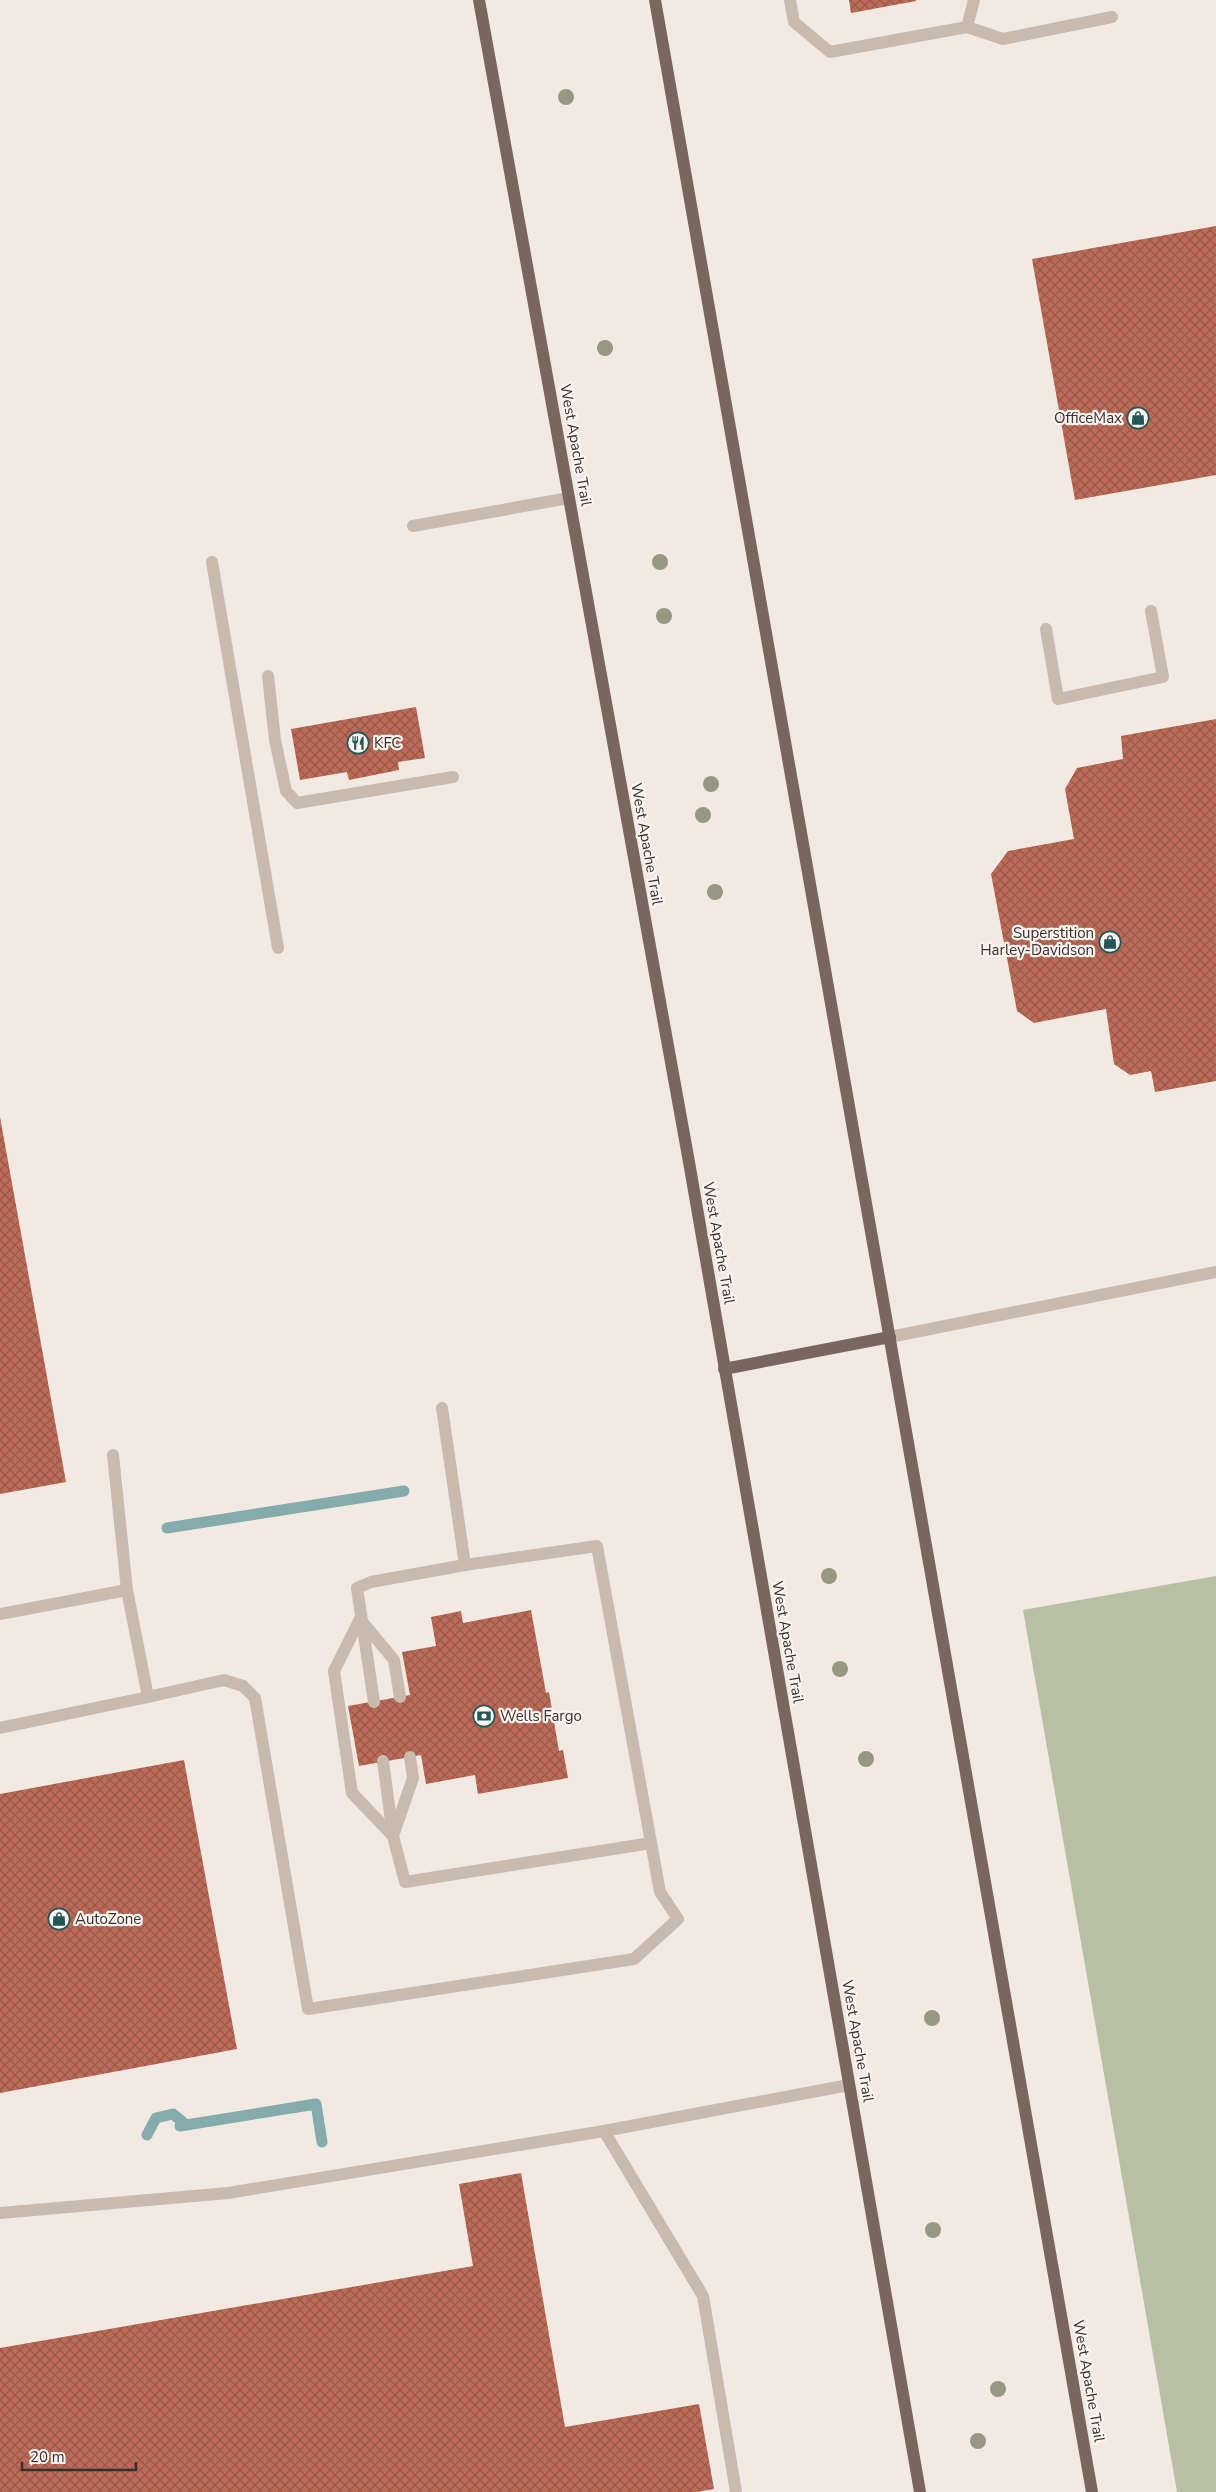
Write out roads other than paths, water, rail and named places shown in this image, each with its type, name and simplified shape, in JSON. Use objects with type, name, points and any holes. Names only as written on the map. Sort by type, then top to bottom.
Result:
[{"type":"main road","name":"West Apache Trail","points":[[479,0],[724,1369],[920,2492]]},
{"type":"main road","name":"West Apache Trail","points":[[656,0],[1092,2492]]},
{"type":"main road","points":[[724,1369],[890,1337]]},
{"type":"lane","points":[[790,0],[794,22],[830,52],[967,26],[1003,40],[1112,17]]},
{"type":"lane","points":[[967,26],[974,0]]},
{"type":"lane","points":[[413,526],[569,498]]},
{"type":"lane","points":[[212,562],[278,948]]},
{"type":"lane","points":[[1046,629],[1058,699],[1163,677],[1151,611]]},
{"type":"lane","points":[[268,676],[275,740],[286,791],[297,803],[453,777]]},
{"type":"lane","points":[[890,1337],[1216,1272]]},
{"type":"lane","points":[[442,1408],[465,1565]]},
{"type":"lane","points":[[113,1455],[127,1590],[148,1697]]},
{"type":"lane","points":[[0,1728],[224,1680],[243,1686],[255,1698],[308,2008],[634,1959],[678,1919],[660,1892],[597,1546],[465,1565],[371,1582],[357,1588],[360,1619],[374,1702]]},
{"type":"lane","points":[[0,1614],[127,1590]]},
{"type":"lane","points":[[360,1619],[394,1660],[400,1697]]},
{"type":"lane","points":[[360,1619],[334,1670],[352,1793],[393,1836]]},
{"type":"lane","points":[[393,1836],[413,1778],[410,1756]]},
{"type":"lane","points":[[383,1761],[393,1836],[405,1882],[651,1843]]},
{"type":"lane","points":[[0,2213],[228,2193],[604,2131],[849,2085]]},
{"type":"lane","points":[[604,2131],[703,2296],[736,2492]]},
{"type":"waterway","points":[[167,1528],[404,1491]]},
{"type":"waterway","points":[[180,2126],[316,2104],[322,2142]]},
{"type":"waterway","points":[[147,2135],[156,2118],[173,2114],[184,2123]]},
{"type":"place","name":"OfficeMax","points":[[1138,418]]},
{"type":"place","name":"KFC","points":[[358,743]]},
{"type":"place","name":"Superstition Harley-Davidson","points":[[1110,942]]},
{"type":"place","name":"Wells Fargo","points":[[484,1716]]},
{"type":"place","name":"AutoZone","points":[[59,1919]]}]
